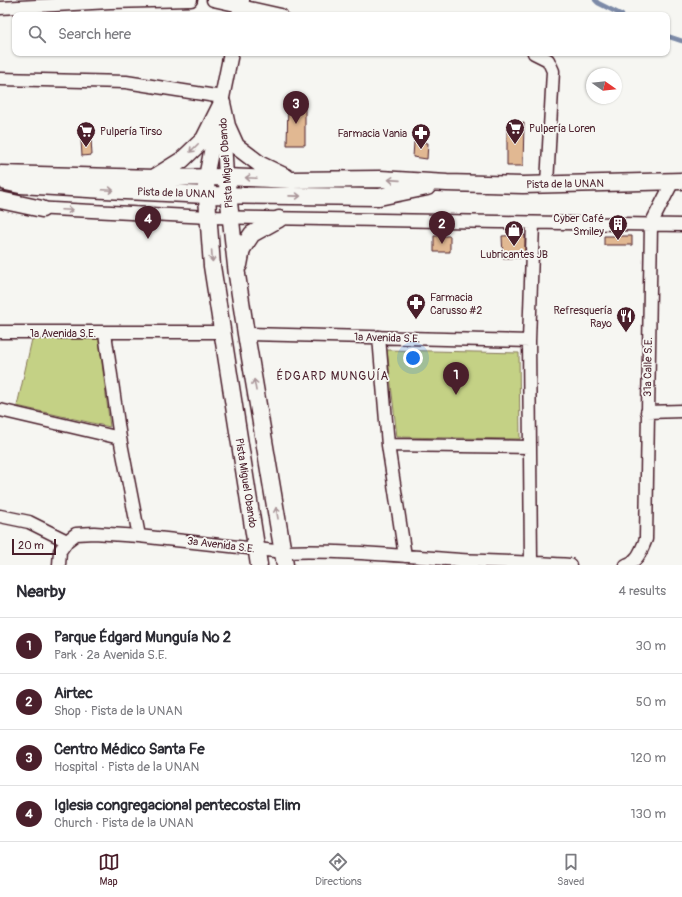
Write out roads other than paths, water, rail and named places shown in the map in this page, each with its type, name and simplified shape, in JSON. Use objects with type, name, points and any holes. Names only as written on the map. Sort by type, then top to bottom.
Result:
[{"type":"main road","points":[[155,178],[182,160],[204,139],[222,100]]},
{"type":"main road","points":[[222,100],[227,126],[236,146],[261,165],[292,180]]},
{"type":"main road","name":"Pista de la UNAN","points":[[0,174],[155,178],[226,177],[292,180],[380,179],[447,183],[547,184],[678,181]]},
{"type":"main road","name":"Pista Miguel Obando","points":[[206,177],[206,195],[212,266],[258,557]]},
{"type":"main road","name":"Pista Miguel Obando","points":[[226,177],[237,275],[284,558]]},
{"type":"main road","name":"Pista de la UNAN","points":[[0,181],[20,185],[206,195],[379,197],[447,183]]},
{"type":"main road","points":[[0,200],[42,208]]},
{"type":"main road","points":[[237,275],[242,249],[252,234],[279,219]]},
{"type":"street","points":[[0,8],[110,2],[191,0]]},
{"type":"street","points":[[213,0],[266,12]]},
{"type":"street","points":[[0,79],[126,82],[222,100],[230,56]]},
{"type":"street","points":[[540,56],[548,60],[553,71],[547,184]]},
{"type":"street","name":"Pista Miguel Obando","points":[[206,177],[222,100]]},
{"type":"street","name":"Pista Miguel Obando","points":[[222,100],[226,177]]},
{"type":"street","name":"31a Calle S.E.","points":[[626,565],[639,557],[646,539],[651,224],[678,181]]},
{"type":"street","points":[[0,207],[279,219],[682,225]]},
{"type":"street","points":[[531,562],[529,341],[533,222]]},
{"type":"street","name":"1a Avenida S.E.","points":[[0,332],[222,332]]},
{"type":"street","points":[[105,333],[120,438],[139,536]]},
{"type":"street","name":"1a Avenida S.E.","points":[[246,334],[529,341]]},
{"type":"street","points":[[379,337],[388,445],[405,556]]},
{"type":"street","points":[[0,410],[120,438]]},
{"type":"street","points":[[647,412],[682,411]]},
{"type":"street","points":[[388,445],[530,447]]},
{"type":"street","points":[[0,516],[29,522],[66,541],[60,551],[59,565]]},
{"type":"street","name":"3a Avenida S.E.","points":[[66,541],[76,534],[94,532],[238,546],[258,557],[284,558],[303,551],[405,556],[462,563],[531,562],[570,565]]},
{"type":"waterway","points":[[595,0],[616,12]]},
{"type":"waterway","points":[[670,37],[682,41]]},
{"type":"place","name":"Centro Médico Santa Fe","points":[[296,124]]},
{"type":"place","name":"Pulpería Loren","points":[[515,145]]},
{"type":"place","name":"Pulpería Tirso","points":[[86,148]]},
{"type":"place","name":"Farmacia Vania","points":[[421,150]]},
{"type":"place","name":"Iglesia congregacional pentecostal Elim","points":[[148,239]]},
{"type":"place","name":"Cyber Café Smiley","points":[[618,241]]},
{"type":"place","name":"Airtec","points":[[442,244]]},
{"type":"place","name":"Lubricantes JB","points":[[514,247]]},
{"type":"place","name":"Farmacia Carusso #2","points":[[416,320]]},
{"type":"place","name":"Refresquería Rayo","points":[[626,333]]},
{"type":"place","name":"Parque Édgard Munguía Nº 2","points":[[456,395]]},
{"type":"district","name":"ÉDGARD MUNGUÍA","points":[[333,376]]}]
